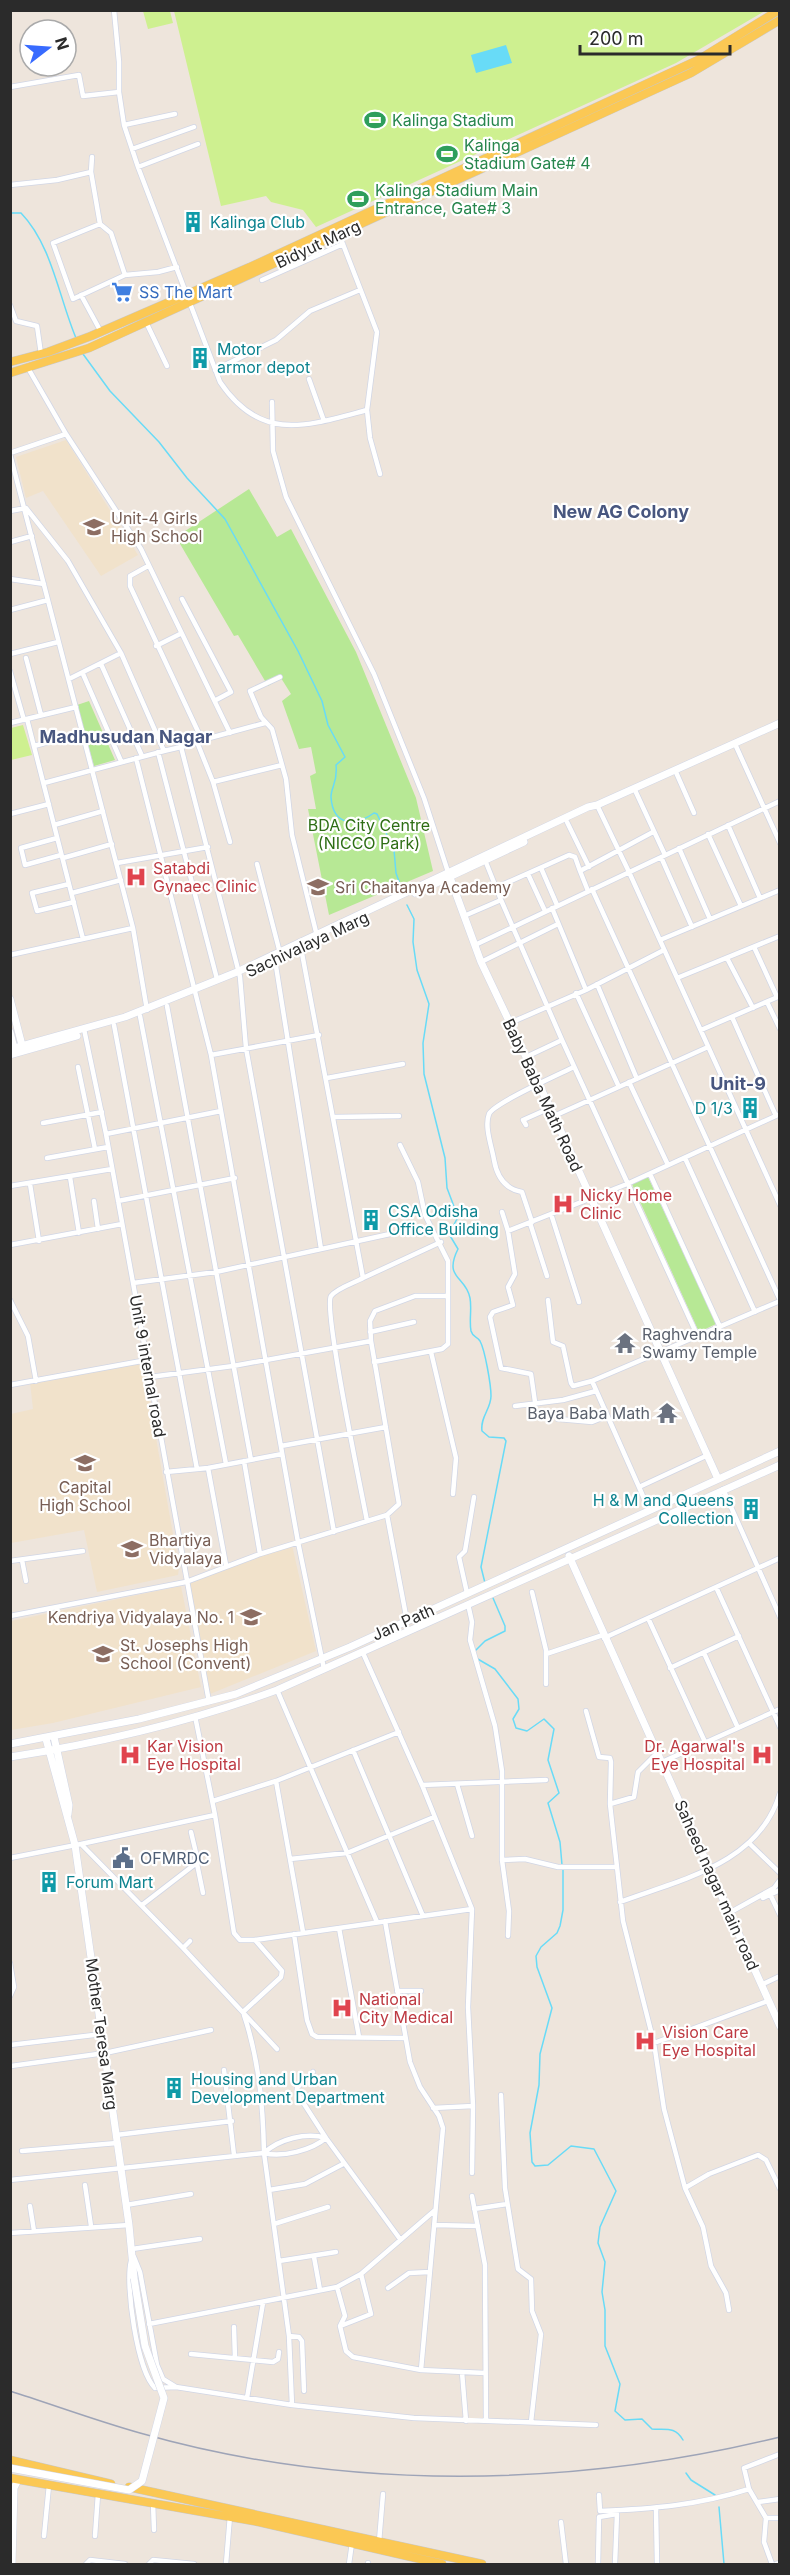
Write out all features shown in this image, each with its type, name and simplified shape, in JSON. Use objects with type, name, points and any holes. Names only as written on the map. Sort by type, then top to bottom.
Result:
[{"type":"main road","name":"Bidyut Marg","points":[[10,373],[66,357],[146,322],[190,298],[698,60],[779,10]]},
{"type":"main road","name":"Bidyut Marg","points":[[10,362],[41,354],[190,298],[339,234],[697,71],[780,20]]},
{"type":"main road","name":"Sachivalaya Marg","points":[[278,957],[588,807],[595,806],[780,723]]},
{"type":"main road","name":"Sachivalaya Marg","points":[[448,875],[591,812],[595,806]]},
{"type":"main road","name":"Baby Baba Math Road","points":[[448,875],[481,962],[591,1196],[718,1479]]},
{"type":"main road","name":"Sachivalaya Marg","points":[[85,1032],[238,974],[301,948],[318,938]]},
{"type":"main road","name":"Sachivalaya Marg","points":[[16,1051],[140,1016],[166,1006],[217,979],[238,974]]},
{"type":"main road","points":[[10,999],[16,1051]]},
{"type":"main road","points":[[10,1032],[16,1051]]},
{"type":"main road","name":"Jan Path","points":[[10,1744],[50,1738],[210,1703],[320,1660],[780,1451]]},
{"type":"main road","name":"Jan Path","points":[[10,1757],[54,1750],[195,1716],[277,1690],[780,1465]]},
{"type":"main road","name":"Saheed nagar main road","points":[[565,1548],[780,2026]]},
{"type":"main road","name":"Mother Teresa Marg","points":[[10,2468],[129,2490],[142,2481],[164,2398],[145,2346],[134,2278],[129,2224],[78,1844],[68,1815],[69,1805],[50,1738]]},
{"type":"main road","points":[[10,2460],[81,2476],[230,2516],[352,2543],[416,2561],[442,2565]]},
{"type":"main road","points":[[78,2490],[81,2476]]},
{"type":"main road","points":[[12,2565],[14,2479],[153,2503],[189,2504],[482,2565]]},
{"type":"street","points":[[114,10],[119,92],[124,124],[215,370],[233,402],[260,420],[271,423],[304,424],[367,410]]},
{"type":"street","points":[[10,87],[79,75],[83,96],[119,92]]},
{"type":"street","points":[[124,124],[175,114]]},
{"type":"street","points":[[132,149],[194,127]]},
{"type":"street","points":[[138,167],[198,144]]},
{"type":"street","points":[[92,157],[100,224],[111,233],[125,275]]},
{"type":"street","points":[[10,185],[57,180],[92,172]]},
{"type":"street","points":[[100,224],[53,243],[73,299],[125,275],[158,272],[177,267]]},
{"type":"street","points":[[339,234],[377,332],[367,410],[370,438],[380,474]]},
{"type":"street","points":[[262,280],[343,244]]},
{"type":"street","points":[[215,370],[276,340],[310,311],[360,290]]},
{"type":"street","points":[[81,295],[100,332]]},
{"type":"street","points":[[10,305],[16,321],[27,326],[37,326],[41,354]]},
{"type":"street","points":[[146,322],[167,366]]},
{"type":"street","points":[[28,368],[66,434],[141,549],[180,634],[216,700],[230,733]]},
{"type":"street","points":[[309,379],[324,421]]},
{"type":"street","points":[[272,402],[273,451],[286,497],[374,675],[415,773],[448,875]]},
{"type":"street","points":[[66,434],[10,453],[133,928],[147,1010]]},
{"type":"street","points":[[10,511],[26,508]]},
{"type":"street","points":[[26,508],[68,561],[121,653],[161,751],[217,979]]},
{"type":"street","points":[[10,542],[32,536]]},
{"type":"street","points":[[148,566],[130,576],[129,582],[200,741],[230,842]]},
{"type":"street","points":[[10,579],[44,584]]},
{"type":"street","points":[[182,599],[231,692],[216,700]]},
{"type":"street","points":[[10,610],[48,600]]},
{"type":"street","points":[[156,646],[180,634]]},
{"type":"street","points":[[10,654],[58,642]]},
{"type":"street","points":[[69,679],[121,653]]},
{"type":"street","points":[[26,658],[41,715]]},
{"type":"street","points":[[101,664],[139,757],[211,1055],[251,1264],[298,1542],[320,1660],[324,1670]]},
{"type":"street","points":[[10,671],[34,746],[84,939]]},
{"type":"street","points":[[83,674],[121,761]]},
{"type":"street","points":[[280,677],[250,691],[265,723],[272,729],[282,765],[292,835],[318,938]]},
{"type":"street","points":[[10,723],[76,707]]},
{"type":"street","points":[[44,783],[265,723]]},
{"type":"street","points":[[34,746],[82,733]]},
{"type":"street","points":[[735,744],[780,843]]},
{"type":"street","points":[[181,747],[238,974],[246,1048],[334,1532]]},
{"type":"street","points":[[213,782],[282,765]]},
{"type":"street","points":[[675,770],[694,813]]},
{"type":"street","points":[[634,788],[692,927]]},
{"type":"street","points":[[475,945],[780,801]]},
{"type":"street","points":[[11,812],[49,804]]},
{"type":"street","points":[[595,806],[629,872],[780,1205]]},
{"type":"street","points":[[54,825],[103,811]]},
{"type":"street","points":[[567,822],[589,867]]},
{"type":"street","points":[[728,825],[760,898]]},
{"type":"street","points":[[580,871],[653,832]]},
{"type":"street","points":[[708,834],[741,906]]},
{"type":"street","points":[[57,838],[21,848],[25,865],[112,844]]},
{"type":"street","points":[[117,863],[207,847]]},
{"type":"street","points":[[679,848],[710,919]]},
{"type":"street","points":[[495,888],[569,855],[575,857],[780,1300],[662,1352],[592,1381],[573,1386],[563,1346],[553,1342],[548,1300]]},
{"type":"street","points":[[485,860],[546,1005],[698,1337]]},
{"type":"street","points":[[257,864],[278,957],[286,1041],[321,1249]]},
{"type":"street","points":[[540,868],[558,924],[585,990]]},
{"type":"street","points":[[528,874],[545,911]]},
{"type":"street","points":[[72,893],[121,880]]},
{"type":"street","points":[[69,884],[32,893],[37,911],[74,902]]},
{"type":"street","points":[[660,940],[780,890]]},
{"type":"street","points":[[464,916],[501,900]]},
{"type":"street","points":[[481,962],[558,924]]},
{"type":"street","points":[[10,955],[133,928]]},
{"type":"street","points":[[677,978],[779,938]]},
{"type":"street","points":[[701,1030],[778,997],[754,947]]},
{"type":"street","points":[[301,948],[358,1241],[363,1278]]},
{"type":"street","points":[[509,1023],[585,990],[664,950]]},
{"type":"street","points":[[727,958],[753,1008]]},
{"type":"street","points":[[597,984],[637,1079]]},
{"type":"street","points":[[576,993],[620,1087]]},
{"type":"street","points":[[767,1002],[780,1029]]},
{"type":"street","points":[[166,1006],[251,1460]]},
{"type":"street","points":[[140,1016],[226,1464]]},
{"type":"street","points":[[508,1231],[591,1196],[627,1184],[778,1115],[732,1017]]},
{"type":"street","points":[[114,1025],[164,1281],[197,1469]]},
{"type":"street","name":"Unit 9 internal road","points":[[85,1032],[134,1283],[166,1472],[210,1703]]},
{"type":"street","points":[[211,1055],[319,1035]]},
{"type":"street","points":[[526,1057],[562,1040]]},
{"type":"street","points":[[554,1116],[708,1047]]},
{"type":"street","points":[[327,1078],[403,1064]]},
{"type":"street","points":[[78,1067],[95,1149]]},
{"type":"street","points":[[547,1276],[522,1192],[507,1187],[496,1171],[488,1124],[491,1111],[538,1084],[574,1067]]},
{"type":"street","points":[[629,1082],[668,1165]]},
{"type":"street","points":[[526,1125],[523,1120],[550,1108]]},
{"type":"street","points":[[106,1134],[221,1111]]},
{"type":"street","points":[[43,1123],[102,1112]]},
{"type":"street","points":[[334,1117],[399,1116]]},
{"type":"street","points":[[374,1362],[431,1352],[445,1348],[448,1344],[449,1267],[441,1242],[425,1215],[418,1182],[400,1145]]},
{"type":"street","points":[[47,1158],[108,1146]]},
{"type":"street","points":[[685,1158],[755,1312]]},
{"type":"street","points":[[10,1186],[112,1168]]},
{"type":"street","points":[[650,1174],[720,1327]]},
{"type":"street","points":[[70,1177],[79,1233]]},
{"type":"street","points":[[118,1201],[235,1178]]},
{"type":"street","points":[[30,1184],[39,1241]]},
{"type":"street","points":[[94,1201],[98,1229]]},
{"type":"street","points":[[502,1212],[508,1231],[515,1274],[508,1287],[513,1305],[492,1312],[490,1317],[501,1368],[531,1374],[535,1402]]},
{"type":"street","points":[[551,1214],[579,1302]]},
{"type":"street","points":[[10,1245],[122,1224]]},
{"type":"street","points":[[134,1283],[164,1281],[216,1272],[390,1234]]},
{"type":"street","points":[[368,1521],[335,1348],[330,1298],[363,1278],[441,1242]]},
{"type":"street","points":[[10,1616],[186,1582],[226,1565],[387,1515],[400,1500],[374,1362],[370,1332],[371,1317],[375,1311],[416,1296],[448,1296]]},
{"type":"street","points":[[10,1300],[28,1336],[36,1381]]},
{"type":"street","points":[[370,1332],[414,1322]]},
{"type":"street","points":[[150,1377],[233,1366],[371,1341]]},
{"type":"street","points":[[431,1352],[456,1458],[453,1494]]},
{"type":"street","points":[[10,1385],[147,1360]]},
{"type":"street","points":[[592,1381],[649,1510]]},
{"type":"street","points":[[515,1406],[563,1400],[596,1391]]},
{"type":"street","points":[[558,1419],[590,1422],[607,1416]]},
{"type":"street","points":[[281,1446],[386,1427]]},
{"type":"street","points":[[166,1472],[208,1468],[282,1454]]},
{"type":"street","points":[[639,1487],[708,1455]]},
{"type":"street","points":[[244,1461],[260,1554]]},
{"type":"street","points":[[208,1468],[226,1565]]},
{"type":"street","points":[[723,1489],[780,1617]]},
{"type":"street","points":[[467,1593],[459,1557],[465,1551],[474,1497]]},
{"type":"street","points":[[387,1515],[407,1621]]},
{"type":"street","points":[[10,1561],[83,1551]]},
{"type":"street","points":[[546,1654],[603,1636],[648,1618],[780,1558]]},
{"type":"street","points":[[22,1560],[26,1581]]},
{"type":"street","points":[[716,1587],[777,1710],[780,1727]]},
{"type":"street","points":[[532,1592],[546,1654],[546,1684]]},
{"type":"street","points":[[468,1604],[471,1622],[470,1640],[495,1726],[503,1781],[502,1860],[509,1911],[508,1936]]},
{"type":"street","points":[[648,1618],[705,1742]]},
{"type":"street","points":[[670,1668],[739,1636]]},
{"type":"street","points":[[363,1653],[422,1785],[472,1909],[468,2007],[473,2106],[472,2173]]},
{"type":"street","points":[[704,1653],[738,1728]]},
{"type":"street","points":[[277,1690],[377,1922]]},
{"type":"street","points":[[662,1762],[777,1710]]},
{"type":"street","points":[[586,1711],[599,1757],[610,1758],[611,1762],[610,1804],[620,1902],[654,2043],[664,2109],[685,2188],[703,2227],[711,2266],[726,2293],[729,2310]]},
{"type":"street","points":[[195,1716],[213,1801],[234,1932],[240,1940],[255,1940],[472,1909]]},
{"type":"street","points":[[213,1801],[276,1781],[399,1732]]},
{"type":"street","points":[[353,1750],[423,1916]]},
{"type":"street","points":[[610,1804],[636,1795],[638,1772],[658,1752]]},
{"type":"street","points":[[422,1785],[546,1780]]},
{"type":"street","points":[[276,1781],[303,1932]]},
{"type":"street","points":[[457,1784],[471,1836]]},
{"type":"street","points":[[620,1902],[724,1863],[750,1844],[762,1830],[780,1793]]},
{"type":"street","points":[[10,1858],[215,1815]]},
{"type":"street","points":[[290,1859],[347,1853],[434,1816]]},
{"type":"street","points":[[191,1832],[203,1893]]},
{"type":"street","points":[[78,1844],[142,1905],[277,2049]]},
{"type":"street","points":[[750,1844],[780,1873]]},
{"type":"street","points":[[142,1905],[191,1867],[196,1859]]},
{"type":"street","points":[[502,1860],[525,1859],[558,1867],[616,1867]]},
{"type":"street","points":[[750,1903],[774,1888],[780,1881]]},
{"type":"street","points":[[729,1913],[780,1890]]},
{"type":"street","points":[[770,1894],[780,1915]]},
{"type":"street","points":[[385,1921],[405,2038],[420,2087],[442,2121],[443,2128],[422,2370]]},
{"type":"street","points":[[339,1928],[359,2037]]},
{"type":"street","points":[[294,1934],[309,2029],[317,2037],[405,2038]]},
{"type":"street","points":[[243,2012],[281,1977],[282,1971],[255,1940]]},
{"type":"street","points":[[183,1948],[190,1941]]},
{"type":"street","points":[[10,1963],[14,1987],[10,1996]]},
{"type":"street","points":[[761,1985],[780,1976]]},
{"type":"street","points":[[397,1991],[421,1991]]},
{"type":"street","points":[[654,2043],[768,2001]]},
{"type":"street","points":[[243,2012],[253,2041],[259,2076],[264,2153],[289,2336],[292,2405]]},
{"type":"street","points":[[11,2066],[105,2053],[211,2030]]},
{"type":"street","points":[[10,2045],[102,2034]]},
{"type":"street","points":[[224,2070],[232,2121],[234,2156]]},
{"type":"street","points":[[313,2072],[297,2088],[297,2094],[343,2164],[400,2239]]},
{"type":"street","points":[[501,2095],[507,2204],[518,2269],[531,2279],[532,2312],[541,2334],[531,2422]]},
{"type":"street","points":[[433,2108],[473,2106]]},
{"type":"street","points":[[22,2151],[232,2121]]},
{"type":"street","points":[[264,2153],[280,2142],[306,2136],[326,2138]]},
{"type":"street","points":[[10,2180],[264,2153],[272,2155],[314,2146],[326,2138]]},
{"type":"street","points":[[685,2188],[720,2169],[761,2156],[768,2163],[780,2189]]},
{"type":"street","points":[[269,2190],[305,2184],[343,2164]]},
{"type":"street","points":[[85,2185],[91,2226]]},
{"type":"street","points":[[126,2205],[191,2194]]},
{"type":"street","points":[[472,2196],[485,2265],[486,2421]]},
{"type":"street","points":[[474,2209],[507,2204]]},
{"type":"street","points":[[30,2206],[34,2231]]},
{"type":"street","points":[[274,2224],[328,2207]]},
{"type":"street","points":[[149,2324],[337,2287],[361,2274],[435,2211]]},
{"type":"street","points":[[10,2233],[129,2224]]},
{"type":"street","points":[[434,2225],[478,2226]]},
{"type":"street","points":[[132,2251],[200,2239]]},
{"type":"street","name":"Mother Teresa Marg","points":[[132,2251],[140,2272],[159,2374],[176,2387]]},
{"type":"street","name":"Mother Teresa Marg","points":[[132,2251],[128,2272],[144,2367],[155,2388],[176,2387]]},
{"type":"street","points":[[279,2261],[336,2252]]},
{"type":"street","points":[[314,2257],[320,2290]]},
{"type":"street","points":[[387,2288],[409,2273],[430,2272]]},
{"type":"street","points":[[340,2326],[371,2314],[361,2274]]},
{"type":"street","points":[[337,2287],[345,2316],[340,2326],[346,2351],[353,2358],[422,2370],[485,2373]]},
{"type":"street","points":[[247,2398],[264,2303]]},
{"type":"street","points":[[234,2327],[235,2358]]},
{"type":"street","points":[[289,2336],[298,2337],[302,2341],[304,2391]]},
{"type":"street","points":[[191,2354],[273,2362],[278,2358],[279,2352]]},
{"type":"street","points":[[462,2372],[466,2421]]},
{"type":"street","points":[[176,2387],[292,2405],[414,2418],[596,2426]]},
{"type":"street","points":[[776,2564],[764,2542],[766,2518],[749,2489],[744,2468],[780,2454]]},
{"type":"street","points":[[44,2536],[49,2485]]},
{"type":"street","points":[[598,2495],[600,2511],[656,2509],[711,2501],[749,2489]]},
{"type":"street","points":[[95,2536],[98,2493]]},
{"type":"street","points":[[379,2542],[383,2493]]},
{"type":"street","points":[[758,2502],[780,2499]]},
{"type":"street","points":[[153,2503],[154,2530]]},
{"type":"street","points":[[656,2509],[657,2565]]},
{"type":"street","points":[[598,2565],[599,2517],[617,2514],[615,2565]]},
{"type":"street","points":[[226,2565],[230,2516]]},
{"type":"street","points":[[766,2518],[780,2518]]},
{"type":"street","points":[[561,2522],[566,2565]]},
{"type":"street","points":[[349,2565],[352,2543]]},
{"type":"street","points":[[149,2565],[153,2560],[161,2559],[194,2565]]},
{"type":"street","points":[[86,2565],[90,2560],[125,2565]]},
{"type":"shaded area","name":"Unit-4 Girls High School","points":[[66,440],[138,555],[101,576],[43,491],[26,498],[16,457]]},
{"type":"shaded area","name":"Capital High School","points":[[142,1359],[179,1568],[178,1575],[97,1592],[84,1530],[11,1543],[11,1414],[33,1409],[30,1382]]},
{"type":"shaded area","name":"Kendriya Vidyalaya No. 1","points":[[292,1545],[316,1651],[210,1694],[187,1582]]},
{"type":"shaded area","name":"St. Josephs High School (Convent)","points":[[181,1586],[201,1687],[53,1723],[11,1730],[11,1621]]},
{"type":"green space","points":[[143,11],[170,11],[173,23],[148,29]]},
{"type":"green space","name":"Kalinga Stadium","points":[[174,11],[765,11],[676,63],[316,227],[303,210],[271,202],[266,196],[221,206]]},
{"type":"green space","name":"BDA City Centre (NICCO Park)","points":[[249,489],[277,537],[291,529],[356,652],[416,798],[433,871],[329,915],[308,809],[316,809],[310,776],[316,773],[311,747],[299,749],[282,701],[291,694],[281,678],[268,686],[238,635],[234,636],[176,537]]},
{"type":"green space","points":[[89,701],[115,760],[94,766],[77,705]]},
{"type":"green space","points":[[23,725],[32,755],[11,760],[11,728]]},
{"type":"green space","points":[[648,1177],[716,1324],[699,1332],[632,1184]]},
{"type":"water","points":[[506,45],[512,63],[476,73],[471,55]]},
{"type":"waterway","points":[[10,213],[21,213],[40,240],[54,272],[76,338]]},
{"type":"waterway","points":[[83,354],[110,391],[159,442],[187,478],[225,519],[298,651],[322,701],[328,725],[345,757],[336,765],[336,776],[331,793],[336,814],[341,819],[353,822],[374,813],[377,814],[394,850],[396,873],[401,887]]},
{"type":"waterway","points":[[407,905],[414,919],[413,942],[417,970],[429,1004],[423,1043],[424,1074],[445,1158],[447,1188],[458,1217],[449,1234],[458,1249],[454,1259],[454,1272],[468,1291],[471,1306],[471,1331],[482,1345],[490,1384],[491,1401],[483,1421],[482,1431],[489,1437],[504,1438],[506,1441],[481,1567],[485,1583]]},
{"type":"waterway","points":[[475,1651],[485,1641],[505,1631],[493,1598]]},
{"type":"waterway","points":[[476,1658],[495,1669],[518,1699],[519,1709],[513,1719],[516,1728],[527,1731],[544,1719],[554,1729],[548,1760],[559,1793],[548,1803],[560,1842],[562,1865]]},
{"type":"waterway","points":[[563,1870],[563,1910],[560,1926],[557,1933],[541,1947],[536,1956],[537,1967],[552,2008],[540,2054],[539,2085],[530,2133],[532,2162],[535,2166],[548,2165],[571,2146],[594,2149],[616,2191],[600,2227],[598,2243],[605,2262],[602,2292],[605,2310],[605,2346],[620,2384],[615,2411],[625,2420],[642,2419],[652,2429],[673,2431],[683,2440]]},
{"type":"waterway","points":[[686,2473],[691,2480],[715,2495]]},
{"type":"waterway","points":[[719,2507],[724,2564]]},
{"type":"railway","points":[[10,2391],[140,2433],[218,2452],[298,2466],[378,2474],[460,2476],[541,2474],[622,2466],[702,2454],[780,2437]]},
{"type":"place","name":"Kalinga Stadium","points":[[375,120]]},
{"type":"place","name":"Kalinga Stadium Gate# 4","points":[[447,154]]},
{"type":"place","name":"Kalinga Stadium Main Entrance, Gate# 3","points":[[358,199]]},
{"type":"place","name":"Kalinga Club","points":[[193,222]]},
{"type":"place","name":"SS The Mart","points":[[122,292]]},
{"type":"place","name":"Motor armor depot","points":[[200,358]]},
{"type":"place","name":"Unit-4 Girls High School","points":[[94,527]]},
{"type":"place","name":"Satabdi Gynaec Clinic","points":[[136,877]]},
{"type":"place","name":"Sri Chaitanya Academy","points":[[318,887]]},
{"type":"place","name":"D 1/3","points":[[750,1108]]},
{"type":"place","name":"Nicky Home Clinic","points":[[563,1204]]},
{"type":"place","name":"CSA Odisha Office Building","points":[[371,1220]]},
{"type":"place","name":"Raghvendra Swamy Temple","points":[[625,1343]]},
{"type":"place","name":"Baya Baba Math","points":[[667,1413]]},
{"type":"place","name":"Capital High School","points":[[85,1463]]},
{"type":"place","name":"H & M and Queens Collection","points":[[751,1509]]},
{"type":"place","name":"Bhartiya Vidyalaya","points":[[132,1549]]},
{"type":"place","name":"Kendriya Vidyalaya No. 1","points":[[251,1617]]},
{"type":"place","name":"St. Josephs High School (Convent)","points":[[103,1654]]},
{"type":"place","name":"Kar Vision Eye Hospital","points":[[130,1755]]},
{"type":"place","name":"Dr. Agarwal's Eye Hospital","points":[[762,1755]]},
{"type":"place","name":"OFMRDC","points":[[123,1858]]},
{"type":"place","name":"Forum Mart","points":[[49,1882]]},
{"type":"place","name":"National City Medical","points":[[342,2008]]},
{"type":"place","name":"Vision Care Eye Hospital","points":[[645,2041]]},
{"type":"place","name":"Housing and Urban Development Department","points":[[174,2088]]},
{"type":"district","name":"New AG Colony","points":[[621,511]]},
{"type":"district","name":"Madhusudan Nagar","points":[[126,736]]},
{"type":"district","name":"Unit-9","points":[[738,1083]]}]
